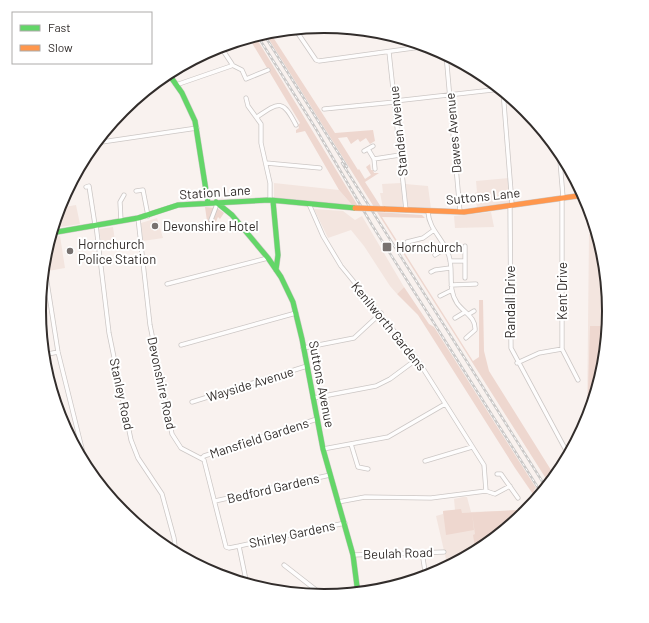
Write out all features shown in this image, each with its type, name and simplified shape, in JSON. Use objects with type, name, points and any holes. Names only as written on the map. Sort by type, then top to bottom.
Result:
[{"type":"street","points":[[299,34],[316,60],[319,61],[415,48]]},
{"type":"street","points":[[224,52],[232,65],[242,70],[246,79],[268,70]]},
{"type":"street","name":"Standen Avenue","points":[[389,52],[406,210]]},
{"type":"street","name":"Dawes Avenue","points":[[447,61],[460,212]]},
{"type":"street","points":[[176,85],[232,65]]},
{"type":"street","points":[[172,79],[182,93],[197,128],[208,202]]},
{"type":"street","points":[[324,109],[494,91]]},
{"type":"street","points":[[246,98],[248,106],[257,117],[262,128],[261,143],[270,183],[278,255],[276,270]]},
{"type":"street","name":"Randall Drive","points":[[503,98],[511,204],[510,343],[517,363],[566,451]]},
{"type":"street","points":[[257,117],[272,106],[281,106],[288,109],[296,125]]},
{"type":"street","points":[[104,143],[197,128]]},
{"type":"street","points":[[364,151],[373,146]]},
{"type":"street","points":[[368,149],[374,159],[375,169]]},
{"type":"street","points":[[374,159],[400,155]]},
{"type":"street","points":[[266,163],[320,168]]},
{"type":"street","name":"Kent Drive","points":[[560,163],[562,197],[562,349],[578,380]]},
{"type":"street","name":"Stanley Road","points":[[86,187],[89,186],[109,333],[131,440],[138,458],[162,494],[175,546]]},
{"type":"street","points":[[136,191],[142,190],[148,216]]},
{"type":"street","points":[[121,221],[120,202],[124,195]]},
{"type":"street","name":"Suttons Lane","points":[[384,209],[428,212],[460,212],[578,196]]},
{"type":"street","name":"Station Lane","points":[[58,232],[148,216],[178,205],[208,202],[216,203],[272,200],[355,208],[384,209]]},
{"type":"street","name":"Station Lane","points":[[211,220],[216,203]]},
{"type":"street","name":"Suttons Avenue","points":[[216,203],[232,215],[268,258],[287,289],[296,313],[323,449],[353,555],[357,588]]},
{"type":"street","name":"Kenilworth Gardens","points":[[309,204],[323,236],[341,266],[366,298],[381,313],[417,359],[485,468],[486,491]]},
{"type":"street","points":[[428,212],[429,222],[446,248],[450,261],[452,290],[456,301],[465,312],[469,314],[475,327],[473,334],[466,338]]},
{"type":"street","name":"Devonshire Road","points":[[138,218],[150,325],[172,434],[180,448],[202,458]]},
{"type":"street","points":[[407,242],[423,238],[434,230]]},
{"type":"street","points":[[465,246],[465,278]]},
{"type":"street","points":[[435,255],[446,248]]},
{"type":"street","points":[[167,284],[268,258]]},
{"type":"street","points":[[450,261],[464,261]]},
{"type":"street","points":[[431,272],[450,268]]},
{"type":"street","points":[[451,284],[476,284]]},
{"type":"street","points":[[47,285],[58,352],[82,448]]},
{"type":"street","points":[[440,296],[452,290]]},
{"type":"street","points":[[469,314],[474,311]]},
{"type":"street","points":[[455,318],[465,312]]},
{"type":"street","points":[[181,345],[296,313]]},
{"type":"street","points":[[303,348],[354,338],[381,313]]},
{"type":"street","points":[[517,363],[539,354],[562,349]]},
{"type":"street","points":[[49,354],[58,352]]},
{"type":"street","points":[[313,398],[376,386],[395,375],[417,359]]},
{"type":"street","name":"Wayside Avenue","points":[[192,402],[307,366]]},
{"type":"street","points":[[323,449],[388,437],[445,404]]},
{"type":"street","name":"Mansfield Gardens","points":[[202,458],[204,456],[317,419]]},
{"type":"street","points":[[351,444],[358,467],[368,469]]},
{"type":"street","points":[[425,461],[472,447]]},
{"type":"street","points":[[202,458],[205,463],[226,547],[229,548],[239,546],[246,579]]},
{"type":"street","points":[[497,474],[501,474],[518,498]]},
{"type":"street","name":"Bedford Gardens","points":[[215,501],[330,475]]},
{"type":"street","points":[[338,502],[365,497],[431,498],[486,491],[497,494],[510,486]]},
{"type":"street","name":"Shirley Gardens","points":[[239,546],[345,523]]},
{"type":"street","points":[[422,552],[425,571]]},
{"type":"street","name":"Beulah Road","points":[[353,555],[444,552]]},
{"type":"street","points":[[284,565],[315,590]]},
{"type":"shaded area","points":[[273,37],[335,133],[373,130],[375,141],[370,144],[366,138],[360,142],[358,139],[351,144],[347,137],[338,138],[365,179],[371,175],[366,167],[370,164],[371,170],[373,170],[374,173],[379,173],[365,182],[381,207],[374,207],[268,38]]},
{"type":"shaded area","points":[[258,41],[358,206],[353,206],[339,190],[305,131],[296,133],[300,123],[252,42]]},
{"type":"shaded area","points":[[509,178],[510,203],[477,208],[475,193],[477,192],[476,181]]},
{"type":"shaded area","points":[[274,183],[339,190],[353,206],[274,198]]},
{"type":"shaded area","points":[[401,183],[403,207],[383,208],[380,193],[383,193],[382,184]]},
{"type":"shaded area","points":[[405,184],[428,186],[431,209],[408,208]]},
{"type":"shaded area","points":[[76,205],[80,224],[59,227],[66,207]]},
{"type":"shaded area","points":[[205,207],[217,208],[224,213],[220,219],[218,217],[214,226],[207,225],[203,221],[207,221]]},
{"type":"shaded area","points":[[314,209],[343,211],[355,220],[362,216],[404,287],[397,294],[390,286],[364,246],[351,230],[328,238]]},
{"type":"shaded area","points":[[377,212],[422,215],[425,218],[382,217],[473,361],[479,357],[479,300],[483,300],[484,351],[489,371],[552,472],[546,479]]},
{"type":"shaded area","points":[[491,212],[494,227],[455,228],[454,216]]},
{"type":"shaded area","points":[[157,218],[163,238],[143,241],[141,223]]},
{"type":"shaded area","points":[[113,227],[116,248],[102,250],[99,229]]},
{"type":"shaded area","points":[[589,234],[592,234],[601,275],[603,312],[601,348],[598,366],[587,403]]},
{"type":"shaded area","points":[[60,236],[65,268],[49,271],[51,257],[56,237]]},
{"type":"shaded area","points":[[404,287],[429,324],[434,327],[536,488],[534,490],[536,493],[534,495],[418,315],[397,294]]},
{"type":"shaded area","points":[[590,326],[602,326],[598,366],[588,402]]},
{"type":"shaded area","points":[[467,497],[471,512],[519,510],[508,521],[479,543],[447,562],[436,516],[443,514],[443,511],[455,510],[454,499]]},
{"type":"shaded area","points":[[461,509],[462,513],[519,510],[508,521],[475,546],[473,535],[475,534],[472,513],[474,530],[446,535],[443,511]]},
{"type":"railway","points":[[267,39],[347,167]]},
{"type":"railway","points":[[260,40],[316,129],[372,225],[539,489]]},
{"type":"railway","points":[[342,163],[543,483]]},
{"type":"traffic: fast","points":[[172,79],[182,93],[195,121],[208,203]]},
{"type":"traffic: fast","points":[[58,232],[138,218],[178,205],[270,200],[355,208]]},
{"type":"traffic: fast","points":[[273,201],[278,255],[276,270]]},
{"type":"traffic: fast","points":[[216,202],[232,215],[268,258],[281,277],[293,302],[302,339],[323,449],[353,555],[357,588]]},
{"type":"traffic: slow","points":[[384,209],[464,212],[578,196]]},
{"type":"traffic: slow","points":[[355,208],[384,209]]},
{"type":"place","name":"Devonshire Hotel","points":[[155,226]]},
{"type":"place","name":"Hornchurch","points":[[387,247]]},
{"type":"place","name":"Hornchurch Police Station","points":[[70,251]]}]
